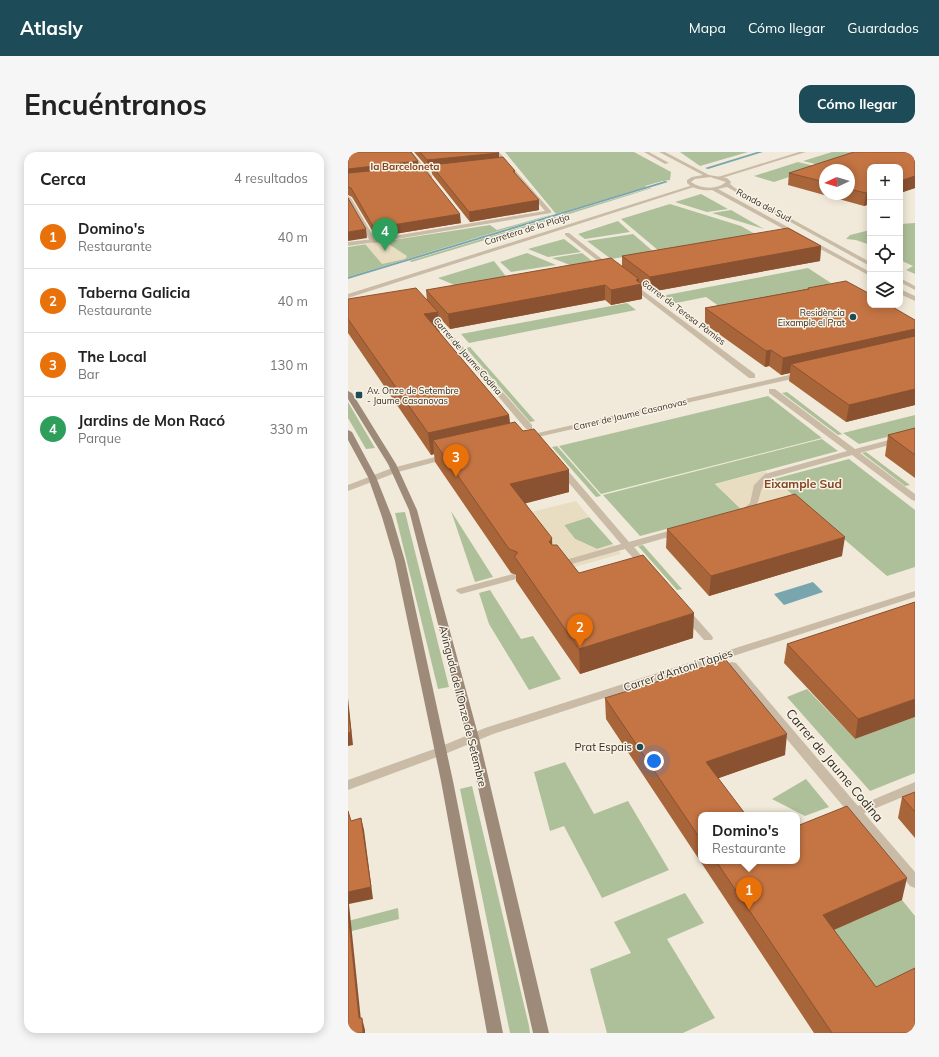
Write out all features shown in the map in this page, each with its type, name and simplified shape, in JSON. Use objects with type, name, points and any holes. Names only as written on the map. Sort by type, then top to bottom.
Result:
[{"type":"main road","name":"Avinguda de l'Onze de Setembre","points":[[348,392],[384,449],[409,498],[413,510],[473,738],[541,1033]]},
{"type":"main road","points":[[348,432],[372,477],[387,517],[400,561],[441,751],[495,1033]]},
{"type":"street","points":[[410,152],[432,180]]},
{"type":"street","points":[[348,244],[549,212],[497,152]]},
{"type":"street","points":[[646,152],[674,166]]},
{"type":"street","points":[[660,152],[710,176]]},
{"type":"street","points":[[728,185],[712,188],[695,186],[689,183],[689,181],[693,178],[710,176],[720,177],[804,152]]},
{"type":"street","points":[[418,173],[434,171]]},
{"type":"street","points":[[687,174],[693,178]]},
{"type":"street","name":"Ronda del Sud","points":[[720,177],[728,180],[728,185],[867,262]]},
{"type":"street","name":"Carretera de la Platja","points":[[348,296],[695,186]]},
{"type":"street","name":"Ronda del Sud","points":[[712,188],[867,272]]},
{"type":"street","points":[[348,198],[373,241]]},
{"type":"street","points":[[568,234],[609,270],[620,271]]},
{"type":"street","name":"Carrer de Teresa Pàmies","points":[[625,279],[752,376]]},
{"type":"street","points":[[903,282],[915,288]]},
{"type":"street","name":"Carretera de la Platja","points":[[348,292],[364,290]]},
{"type":"street","points":[[903,293],[915,299]]},
{"type":"street","name":"Carrer de Jaume Codina","points":[[426,309],[529,427]]},
{"type":"street","name":"Carrer de Jaume Casanovas","points":[[513,441],[808,373]]},
{"type":"street","points":[[772,391],[915,498]]},
{"type":"street","points":[[738,515],[745,513],[752,508],[756,501],[757,487],[760,480],[768,476],[852,451],[915,435]]},
{"type":"street","points":[[348,488],[372,477],[452,455]]},
{"type":"street","points":[[554,460],[652,574]]},
{"type":"street","points":[[556,565],[686,529]]},
{"type":"street","points":[[461,591],[513,577]]},
{"type":"street","name":"Carrer d'Antoni Tàpies","points":[[348,785],[473,738],[915,594]]},
{"type":"street","points":[[677,602],[708,638]]},
{"type":"street","name":"Carrer de Jaume Codina","points":[[732,666],[915,882]]},
{"type":"street","points":[[855,812],[915,787]]},
{"type":"green space","points":[[505,152],[634,152],[671,172],[670,180],[648,185],[645,186],[646,187],[556,214]]},
{"type":"green space","points":[[680,152],[748,152],[700,166]]},
{"type":"green space","points":[[832,152],[867,152],[829,164],[819,165],[803,161]]},
{"type":"green space","points":[[798,162],[819,167],[774,182],[754,176]]},
{"type":"green space","points":[[652,188],[563,216],[560,215]]},
{"type":"green space","points":[[701,194],[728,209],[707,212],[675,202]]},
{"type":"green space","points":[[670,204],[741,226],[755,234],[659,251],[621,219]]},
{"type":"green space","points":[[731,210],[764,229],[712,213]]},
{"type":"green space","points":[[551,215],[348,277],[348,247],[490,225],[497,230]]},
{"type":"green space","points":[[555,217],[558,218],[412,262],[409,261]]},
{"type":"green space","points":[[618,221],[630,232],[585,239],[578,234]]},
{"type":"green space","points":[[915,223],[915,274],[906,270],[913,266],[903,261],[903,224]]},
{"type":"green space","points":[[867,231],[867,244],[856,240],[846,239],[850,235]]},
{"type":"green space","points":[[633,234],[654,252],[611,259],[587,241]]},
{"type":"green space","points":[[564,239],[581,252],[548,257],[528,249]]},
{"type":"green space","points":[[527,253],[556,265],[511,272],[500,262]]},
{"type":"green space","points":[[582,253],[596,264],[575,267],[552,258]]},
{"type":"green space","points":[[494,261],[508,279],[459,287],[438,278]]},
{"type":"green space","points":[[808,268],[831,283],[800,297],[726,311],[706,297],[671,304],[661,296]]},
{"type":"green space","points":[[627,303],[636,310],[469,343],[461,334]]},
{"type":"green space","points":[[470,347],[535,421],[530,422],[466,348]]},
{"type":"green space","points":[[787,392],[843,434],[838,435],[782,393]]},
{"type":"green space","points":[[768,396],[822,438],[601,494],[559,446]]},
{"type":"green space","points":[[348,402],[375,448],[366,449],[348,418]]},
{"type":"green space","points":[[915,415],[915,430],[859,444],[843,433]]},
{"type":"green space","points":[[822,439],[838,451],[715,484],[741,509],[640,536],[603,495]]},
{"type":"green space","points":[[557,446],[601,496],[596,497],[552,447]]},
{"type":"green space","points":[[866,452],[910,485],[905,486],[862,453]]},
{"type":"green space","points":[[849,459],[915,510],[915,567],[887,576],[774,479]]},
{"type":"green space","points":[[451,511],[493,577],[475,582]]},
{"type":"green space","points":[[405,512],[449,687],[438,689],[395,513]]},
{"type":"green space","points":[[589,517],[613,544],[597,549],[575,539],[564,525]]},
{"type":"green space","points":[[643,545],[682,589],[677,590],[638,546]]},
{"type":"green space","points":[[490,590],[521,639],[533,636],[561,679],[529,690],[489,624],[479,593]]},
{"type":"green space","points":[[807,689],[855,739],[915,717],[915,773],[870,791],[787,697]]},
{"type":"green space","points":[[565,762],[594,814],[628,801],[669,870],[602,898],[564,826],[550,831],[534,772]]},
{"type":"green space","points":[[806,779],[829,807],[805,816],[800,812],[772,799]]},
{"type":"green space","points":[[472,786],[530,1033],[510,1033],[460,789]]},
{"type":"green space","points":[[685,893],[704,923],[667,939],[715,1018],[683,1033],[607,1033],[590,969],[631,953],[614,922]]},
{"type":"green space","points":[[902,900],[915,916],[915,1028],[801,910],[852,922]]},
{"type":"green space","points":[[398,908],[399,919],[348,932],[348,921]]},
{"type":"shaded area","points":[[384,241],[407,256],[405,259],[382,264],[365,244]]},
{"type":"shaded area","points":[[765,471],[802,503],[741,509],[715,484]]},
{"type":"shaded area","points":[[576,501],[589,517],[564,525],[575,539],[597,549],[613,544],[621,554],[560,571],[518,515]]},
{"type":"water","points":[[665,181],[668,182],[348,279],[348,277]]},
{"type":"water","points":[[813,582],[823,592],[784,605],[774,594]]},
{"type":"building","points":[[348,152],[411,152],[418,161],[348,169]]},
{"type":"building","points":[[420,152],[498,152],[499,153],[427,160]]},
{"type":"building","points":[[854,152],[915,152],[915,176],[903,180],[903,164],[867,164],[866,193],[855,190],[855,164],[819,164],[819,180],[789,173]]},
{"type":"building","points":[[503,157],[515,171],[513,171],[539,200],[469,212],[431,165]]},
{"type":"building","points":[[422,166],[460,214],[374,228],[351,188],[348,187],[348,173]]},
{"type":"building","points":[[348,198],[366,229],[348,232]]},
{"type":"building","points":[[788,228],[821,246],[650,277],[622,256]]},
{"type":"building","points":[[611,258],[639,279],[636,280],[642,284],[611,290],[605,285],[448,314],[426,290]]},
{"type":"building","points":[[846,281],[867,292],[867,308],[894,308],[915,320],[915,329],[783,358],[771,350],[766,351],[705,308],[809,289],[808,288]]},
{"type":"building","points":[[416,288],[438,312],[424,314],[509,415],[428,433],[348,319],[348,299]]},
{"type":"building","points":[[915,336],[915,389],[849,405],[791,364]]},
{"type":"building","points":[[515,422],[523,431],[534,429],[569,470],[510,484],[552,538],[549,542],[552,545],[557,545],[579,573],[643,555],[694,613],[579,649],[514,556],[517,552],[509,549],[433,440]]},
{"type":"building","points":[[915,428],[915,455],[888,435]]},
{"type":"building","points":[[795,494],[845,537],[711,576],[667,529]]},
{"type":"building","points":[[915,602],[915,699],[858,719],[787,644]]},
{"type":"building","points":[[726,660],[787,734],[706,762],[744,812],[698,812],[698,836],[605,698]]},
{"type":"building","points":[[348,708],[351,732],[348,733]]},
{"type":"building","points":[[915,792],[915,812],[902,797]]},
{"type":"building","points":[[847,806],[907,878],[823,915],[876,987],[915,968],[915,1033],[832,1033],[718,864],[800,864],[800,825]]},
{"type":"building","points":[[348,811],[351,821],[361,818],[371,887],[348,892]]},
{"type":"building","points":[[348,912],[359,1018],[362,1018],[363,1033],[348,1033]]},
{"type":"waterway","points":[[707,168],[761,152]]},
{"type":"place","name":"Jardins de Mon Racó","points":[[385,251]]},
{"type":"place","name":"Residència Eixample el Prat","points":[[853,317]]},
{"type":"place","name":"Av. Onze de Setembre - Jaume Casanovas","points":[[359,395]]},
{"type":"place","name":"The Local","points":[[456,477]]},
{"type":"place","name":"Taberna Galicia","points":[[580,647]]},
{"type":"place","name":"Prat Espais","points":[[640,747]]},
{"type":"place","name":"Domino's","points":[[749,910]]},
{"type":"district","name":"la Barceloneta","points":[[405,166]]},
{"type":"district","name":"Eixample Sud","points":[[803,483]]}]
